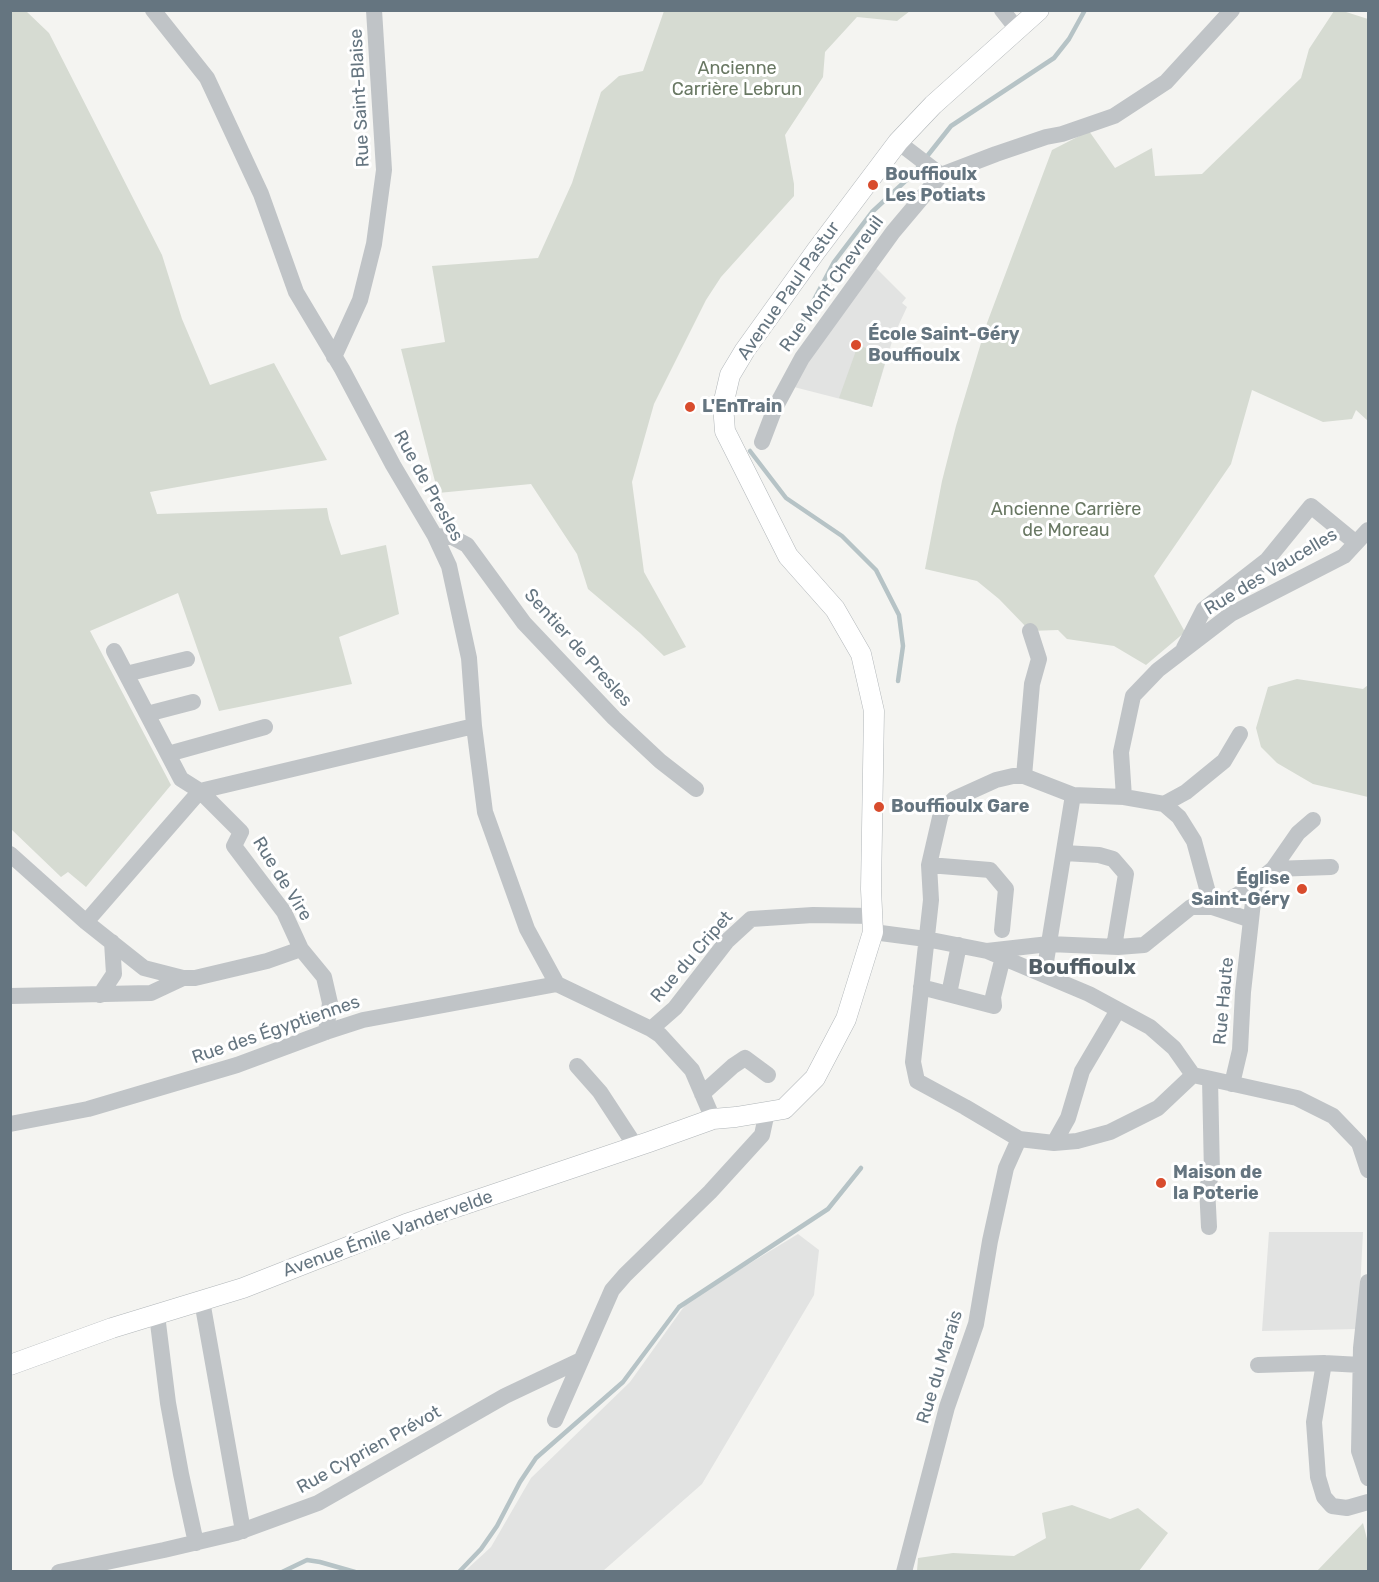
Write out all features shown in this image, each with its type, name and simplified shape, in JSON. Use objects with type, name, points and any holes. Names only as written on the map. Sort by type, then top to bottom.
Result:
[{"type":"main road","name":"Avenue Paul Pastur","points":[[767,1112],[784,1109],[815,1078],[846,1019],[873,924],[874,711],[861,654],[835,609],[788,556],[725,431],[723,405],[730,375],[745,350],[816,251],[898,142],[933,105],[1039,10]]},
{"type":"main road","name":"Avenue Émile Vandervelde","points":[[10,1365],[112,1328],[243,1288],[406,1224],[713,1119],[767,1112]]},
{"type":"street","name":"Rue de Presles","points":[[153,10],[207,78],[261,194],[297,292],[435,536],[449,566],[469,658],[474,726],[485,812],[527,929],[556,984]]},
{"type":"street","name":"Rue Saint-Blaise","points":[[334,357],[360,300],[374,244],[384,170],[374,10]]},
{"type":"street","points":[[1002,10],[1017,29]]},
{"type":"street","name":"Rue Mont Chevreuil","points":[[762,442],[775,408],[802,358],[893,232],[930,167],[996,154],[1114,117],[1166,81],[1232,10]]},
{"type":"street","points":[[898,142],[930,167]]},
{"type":"street","points":[[1182,651],[1204,609],[1267,561],[1311,506],[1356,543]]},
{"type":"street","name":"Rue des Vaucelles","points":[[1124,797],[1121,752],[1133,696],[1158,670],[1231,614],[1344,556],[1368,530]]},
{"type":"street","name":"Sentier de Presles","points":[[435,536],[452,537],[467,545],[524,623],[614,718],[660,761],[696,789]]},
{"type":"street","points":[[1024,776],[1032,684],[1039,659],[1030,631]]},
{"type":"street","name":"Rue de Vire","points":[[114,651],[181,779],[200,791],[241,832],[234,846],[284,912],[301,949],[324,977],[330,1003],[326,1032]]},
{"type":"street","points":[[126,674],[187,659]]},
{"type":"street","points":[[147,714],[193,702]]},
{"type":"street","points":[[86,922],[200,791],[474,726]]},
{"type":"street","points":[[168,754],[265,727]]},
{"type":"street","points":[[1164,804],[1186,792],[1224,761],[1240,734]]},
{"type":"street","points":[[1192,1075],[1158,1108],[1110,1132],[1077,1141],[1054,1143],[1019,1139],[917,1081],[913,1062],[931,900],[929,865],[941,813],[954,799],[996,780],[1013,776],[1024,776],[1073,795],[1124,797],[1164,804],[1179,817],[1194,841],[1212,907]]},
{"type":"street","points":[[1044,974],[1073,795]]},
{"type":"street","points":[[995,954],[1049,944],[1114,947],[1144,945],[1191,907],[1212,907],[1224,903],[1255,884],[1273,869],[1298,833],[1312,820]]},
{"type":"street","points":[[10,854],[86,922],[144,968],[183,978],[195,978],[267,961],[301,949]]},
{"type":"street","points":[[1064,854],[1099,855],[1113,859],[1126,874],[1114,947]]},
{"type":"street","points":[[929,865],[990,870],[1006,889],[1002,930]]},
{"type":"street","points":[[1273,869],[1331,867]]},
{"type":"street","name":"Rue Haute","points":[[1232,1084],[1240,1050],[1243,992],[1255,884]]},
{"type":"street","points":[[1212,907],[1251,920]]},
{"type":"street","name":"Rue du Cripet","points":[[651,1029],[675,1008],[727,941],[751,919],[813,915],[873,924],[926,939],[995,954]]},
{"type":"street","points":[[100,994],[114,974],[112,942]]},
{"type":"street","points":[[949,994],[959,945]]},
{"type":"street","points":[[995,954],[1089,994],[1150,1027],[1174,1048],[1192,1075],[1297,1098],[1333,1116],[1359,1143],[1368,1170]]},
{"type":"street","points":[[921,987],[994,1006],[995,954]]},
{"type":"street","points":[[10,996],[151,993],[183,978]]},
{"type":"street","points":[[556,984],[660,1035],[692,1070],[713,1119]]},
{"type":"street","name":"Rue des Égyptiennes","points":[[10,1124],[88,1109],[237,1065],[363,1020],[556,984]]},
{"type":"street","points":[[1054,1143],[1068,1118],[1082,1071],[1118,1010]]},
{"type":"street","points":[[702,1094],[745,1058],[768,1075]]},
{"type":"street","points":[[577,1066],[600,1092],[636,1147]]},
{"type":"street","points":[[1209,1227],[1207,1187],[1212,1174],[1210,1079]]},
{"type":"street","points":[[555,1420],[612,1290],[710,1192],[762,1135],[767,1112]]},
{"type":"street","name":"Rue du Marais","points":[[904,1572],[947,1407],[976,1324],[990,1240],[1006,1168],[1019,1139]]},
{"type":"street","points":[[1368,1282],[1361,1348],[1359,1451],[1368,1478]]},
{"type":"street","points":[[202,1301],[243,1531]]},
{"type":"street","points":[[157,1315],[168,1403],[196,1543]]},
{"type":"street","name":"Rue Cyprien Prévot","points":[[59,1572],[243,1531],[318,1503],[505,1396],[581,1360]]},
{"type":"street","points":[[1258,1365],[1324,1363],[1361,1365]]},
{"type":"street","points":[[1324,1363],[1314,1422],[1318,1477],[1324,1497],[1332,1506],[1347,1508],[1368,1502]]},
{"type":"shaded area","name":"École Saint-Géry Bouffioulx","points":[[876,268],[906,298],[902,303],[907,307],[894,335],[872,407],[790,386]]},
{"type":"shaded area","points":[[1269,1232],[1363,1232],[1358,1329],[1262,1331]]},
{"type":"shaded area","points":[[798,1234],[819,1250],[814,1295],[702,1484],[603,1571],[465,1571],[491,1547],[531,1478],[630,1382],[688,1301]]},
{"type":"green space","points":[[10,11],[26,11],[49,33],[162,255],[182,319],[210,385],[274,363],[327,460],[150,492],[157,514],[327,508],[341,555],[386,545],[399,614],[339,637],[352,684],[219,711],[178,593],[90,631],[171,785],[86,887],[68,872],[61,877],[11,829]]},
{"type":"green space","name":"Ancienne Carrière Lebrun","points":[[664,11],[910,11],[897,21],[857,17],[825,52],[823,77],[785,135],[794,196],[721,277],[706,300],[654,404],[632,482],[644,572],[686,647],[664,656],[588,589],[577,554],[531,484],[438,493],[401,349],[445,342],[432,266],[538,258],[572,183],[601,92],[619,76],[643,71]]},
{"type":"green space","name":"Ancienne Carrière de Moreau","points":[[1334,11],[1343,11],[1368,19],[1368,421],[1356,410],[1352,419],[1323,422],[1252,390],[1231,464],[1154,576],[1185,632],[1146,665],[1114,646],[1067,639],[1058,630],[1030,631],[999,599],[977,581],[925,569],[942,481],[987,323],[1052,150],[1089,131],[1115,168],[1152,148],[1155,176],[1202,174],[1301,78],[1309,49]]},
{"type":"green space","points":[[858,345],[887,356],[872,407],[839,398]]},
{"type":"green space","points":[[1297,679],[1363,689],[1368,685],[1368,797],[1313,784],[1277,763],[1261,747],[1256,728],[1268,687]]},
{"type":"green space","points":[[1072,1505],[1110,1519],[1138,1508],[1168,1533],[1139,1571],[917,1571],[918,1558],[953,1553],[1014,1556],[1046,1538],[1042,1513]]},
{"type":"green space","points":[[1363,1523],[1368,1543],[1368,1571],[1317,1571]]},
{"type":"waterway","points":[[796,334],[834,262],[872,212],[913,174],[951,126],[1054,58],[1069,39],[1085,10]]},
{"type":"waterway","points":[[750,451],[786,498],[842,536],[876,570],[899,615],[903,646],[898,681]]},
{"type":"waterway","points":[[459,1572],[481,1549],[497,1526],[520,1482],[536,1458],[623,1382],[679,1307],[828,1209],[861,1168]]},
{"type":"waterway","points":[[282,1572],[307,1560],[355,1572]]},
{"type":"place","name":"Bouffioulx Les Potiats","points":[[873,185]]},
{"type":"place","name":"École Saint-Géry Bouffioulx","points":[[856,345]]},
{"type":"place","name":"L'EnTrain","points":[[690,407]]},
{"type":"place","name":"Bouffioulx Gare","points":[[879,807]]},
{"type":"place","name":"Église Saint-Géry","points":[[1302,889]]},
{"type":"place","name":"Maison de la Poterie","points":[[1161,1183]]},
{"type":"district","name":"Bouffioulx","points":[[1082,968]]}]
